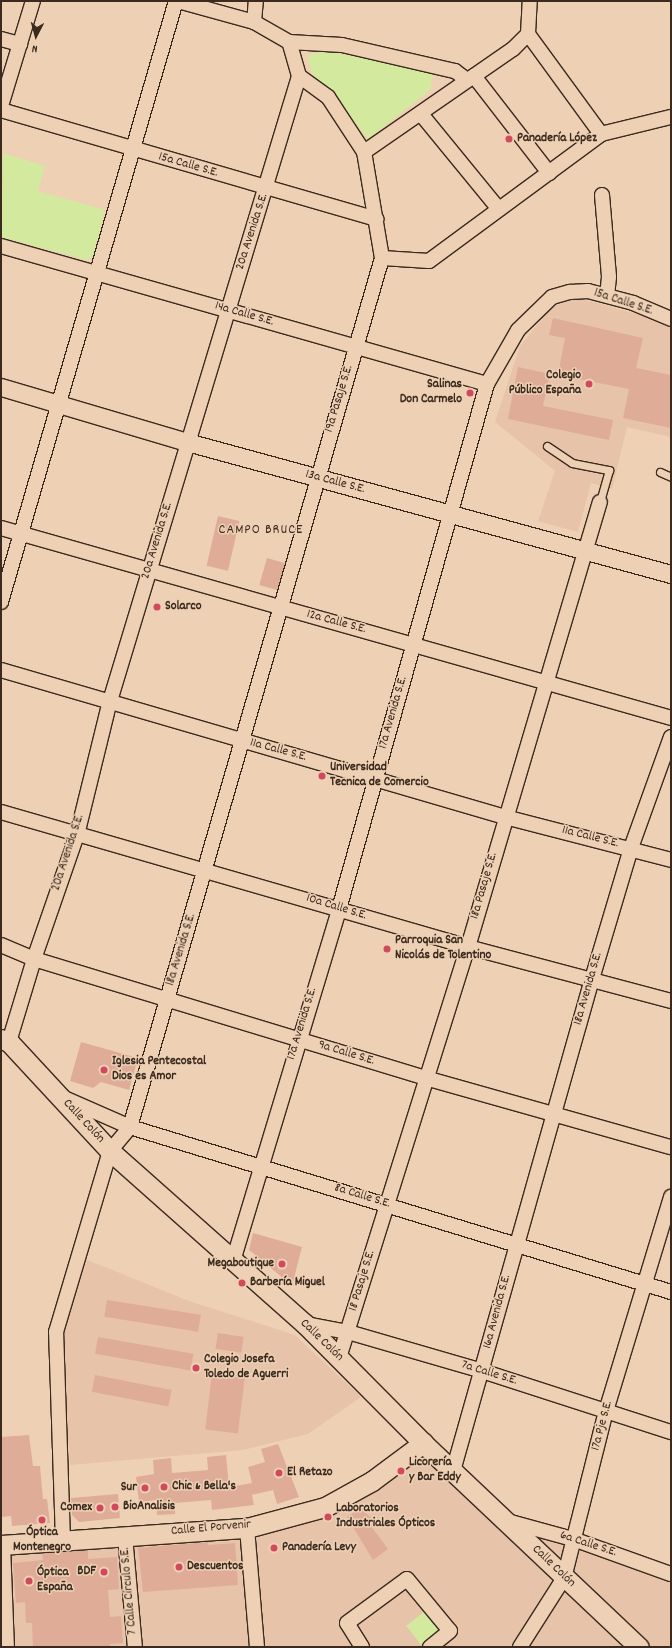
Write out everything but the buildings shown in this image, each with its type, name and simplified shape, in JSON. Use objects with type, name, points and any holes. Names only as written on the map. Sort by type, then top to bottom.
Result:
[{"type":"main road","name":"Calle Colón","points":[[5,1040],[110,1151],[305,1324],[423,1442],[564,1578],[639,1647]]},
{"type":"main road","name":"Calle El Porvenir","points":[[2,1545],[246,1528],[325,1507],[372,1481],[423,1442]]},
{"type":"street","points":[[1,106],[33,1]]},
{"type":"street","points":[[1,602],[132,149],[177,1],[254,22],[289,42],[342,45],[455,70],[470,78],[549,173]]},
{"type":"street","points":[[254,22],[256,1]]},
{"type":"street","points":[[530,1],[528,34],[601,134]]},
{"type":"street","points":[[364,152],[513,49],[528,34]]},
{"type":"street","points":[[1,38],[20,44]]},
{"type":"street","points":[[289,42],[299,76]]},
{"type":"street","name":"19a Pasaje S.E.","points":[[241,741],[382,258],[364,152],[328,96],[299,76]]},
{"type":"street","name":"20a Avenida S.E.","points":[[5,1040],[77,835],[110,701],[227,310],[267,188],[299,76]]},
{"type":"street","name":"15a Calle S.E.","points":[[1,110],[376,219]]},
{"type":"street","points":[[421,114],[498,208]]},
{"type":"street","points":[[382,258],[429,261],[498,208],[549,173],[601,134],[671,117]]},
{"type":"street","points":[[602,195],[609,277],[607,295]]},
{"type":"street","name":"14a Calle S.E.","points":[[1,246],[487,384]]},
{"type":"street","name":"15a Calle S.E.","points":[[552,297],[570,292],[607,295],[671,319]]},
{"type":"street","name":"17a Avenida S.E.","points":[[233,1261],[298,1040],[339,909],[375,778],[452,514],[487,384],[518,330],[552,297]]},
{"type":"street","name":"13a Calle S.E.","points":[[1,387],[187,442],[671,574]]},
{"type":"street","points":[[546,682],[600,502]]},
{"type":"street","name":"12a Calle S.E.","points":[[1,528],[671,718]]},
{"type":"street","name":"11a Calle S.E.","points":[[1,670],[505,817],[631,848],[671,860]]},
{"type":"street","name":"18a Pasaje S.E.","points":[[387,1205],[425,1078],[468,947],[505,817],[546,682]]},
{"type":"street","name":"18a Avenida S.E.","points":[[517,1245],[592,978],[631,848],[671,736]]},
{"type":"street","name":"18a Avenida S.E.","points":[[110,1151],[130,1127],[206,869],[241,741]]},
{"type":"street","name":"10a Calle S.E.","points":[[1,812],[77,835],[206,869],[468,947],[592,978],[671,1002]]},
{"type":"street","name":"9a Calle S.E.","points":[[1,945],[34,959],[298,1040],[425,1078],[671,1147]]},
{"type":"street","name":"8a Calle S.E.","points":[[57,1095],[130,1127],[671,1292]]},
{"type":"street","points":[[63,1541],[56,1332],[110,1151]]},
{"type":"street","name":"17a Pje S.E.","points":[[520,1647],[564,1578],[606,1411],[643,1283],[671,1197]]},
{"type":"street","name":"18 Pasaje S.E.","points":[[339,1358],[387,1205]]},
{"type":"street","name":"16a Avenida S.E.","points":[[453,1471],[517,1245]]},
{"type":"street","name":"7a Calle S.E.","points":[[305,1324],[348,1332],[482,1371],[671,1432]]},
{"type":"street","name":"6a Calle S.E.","points":[[505,1520],[573,1539],[671,1574]]},
{"type":"street","points":[[246,1528],[257,1647]]},
{"type":"street","name":"7 Calle Círculo S.E.","points":[[125,1536],[135,1647]]},
{"type":"street","points":[[2,1545],[7,1647]]},
{"type":"street","points":[[362,1647],[347,1623],[407,1578],[450,1631],[430,1647]]},
{"type":"lane","points":[[547,446],[572,463],[609,470],[600,502]]},
{"type":"lane","points":[[660,472],[671,477]]},
{"type":"shaded area","name":"Colegio Público España","points":[[575,297],[658,320],[671,328],[671,437],[627,427],[612,489],[591,483],[578,532],[538,521],[555,471],[495,422],[520,346],[551,308]]},
{"type":"shaded area","name":"Colegio Josefa Toledo de Aguerri","points":[[85,1259],[189,1301],[295,1335],[361,1397],[308,1434],[243,1450],[70,1465],[60,1339]]},
{"type":"shaded area","points":[[423,1443],[505,1520],[671,1571],[671,1647],[1,1647],[1,1545],[247,1528],[325,1507]]},
{"type":"green space","points":[[325,51],[434,72],[430,90],[368,139],[337,98],[312,74],[308,55]]},
{"type":"green space","points":[[3,153],[45,166],[38,191],[105,210],[94,254],[87,260],[1,237]]},
{"type":"green space","points":[[429,1608],[447,1631],[426,1647],[423,1647],[406,1626]]},
{"type":"place","name":"Panadería López","points":[[509,139]]},
{"type":"place","name":"Colegio Público España","points":[[589,384]]},
{"type":"place","name":"Salinas Don Carmelo","points":[[470,393]]},
{"type":"place","name":"Solarco","points":[[157,607]]},
{"type":"place","name":"Universidad Tecnica de Comercio","points":[[322,776]]},
{"type":"place","name":"Parroquia San Nicolás de Tolentino","points":[[387,949]]},
{"type":"place","name":"Iglesia Pentecostal Dios es Amor","points":[[104,1070]]},
{"type":"place","name":"Megaboutique","points":[[282,1264]]},
{"type":"place","name":"Barbería Miguel","points":[[242,1283]]},
{"type":"place","name":"Colegio Josefa Toledo de Aguerri","points":[[196,1368]]},
{"type":"place","name":"Licorería y Bar Eddy","points":[[401,1471]]},
{"type":"place","name":"El Retazo","points":[[279,1473]]},
{"type":"place","name":"Chic & Bella's","points":[[164,1487]]},
{"type":"place","name":"Sur","points":[[145,1488]]},
{"type":"place","name":"BioAnalisis","points":[[115,1507]]},
{"type":"place","name":"Comex","points":[[100,1508]]},
{"type":"place","name":"Laboratorios Industriales Ópticos","points":[[328,1517]]},
{"type":"place","name":"Óptica Montenegro","points":[[42,1520]]},
{"type":"place","name":"Panadería Levy","points":[[274,1548]]},
{"type":"place","name":"Descuentos","points":[[179,1567]]},
{"type":"place","name":"BDF","points":[[104,1572]]},
{"type":"place","name":"Óptica España","points":[[29,1581]]},
{"type":"district","name":"CAMPO BRUCE","points":[[261,530]]}]
